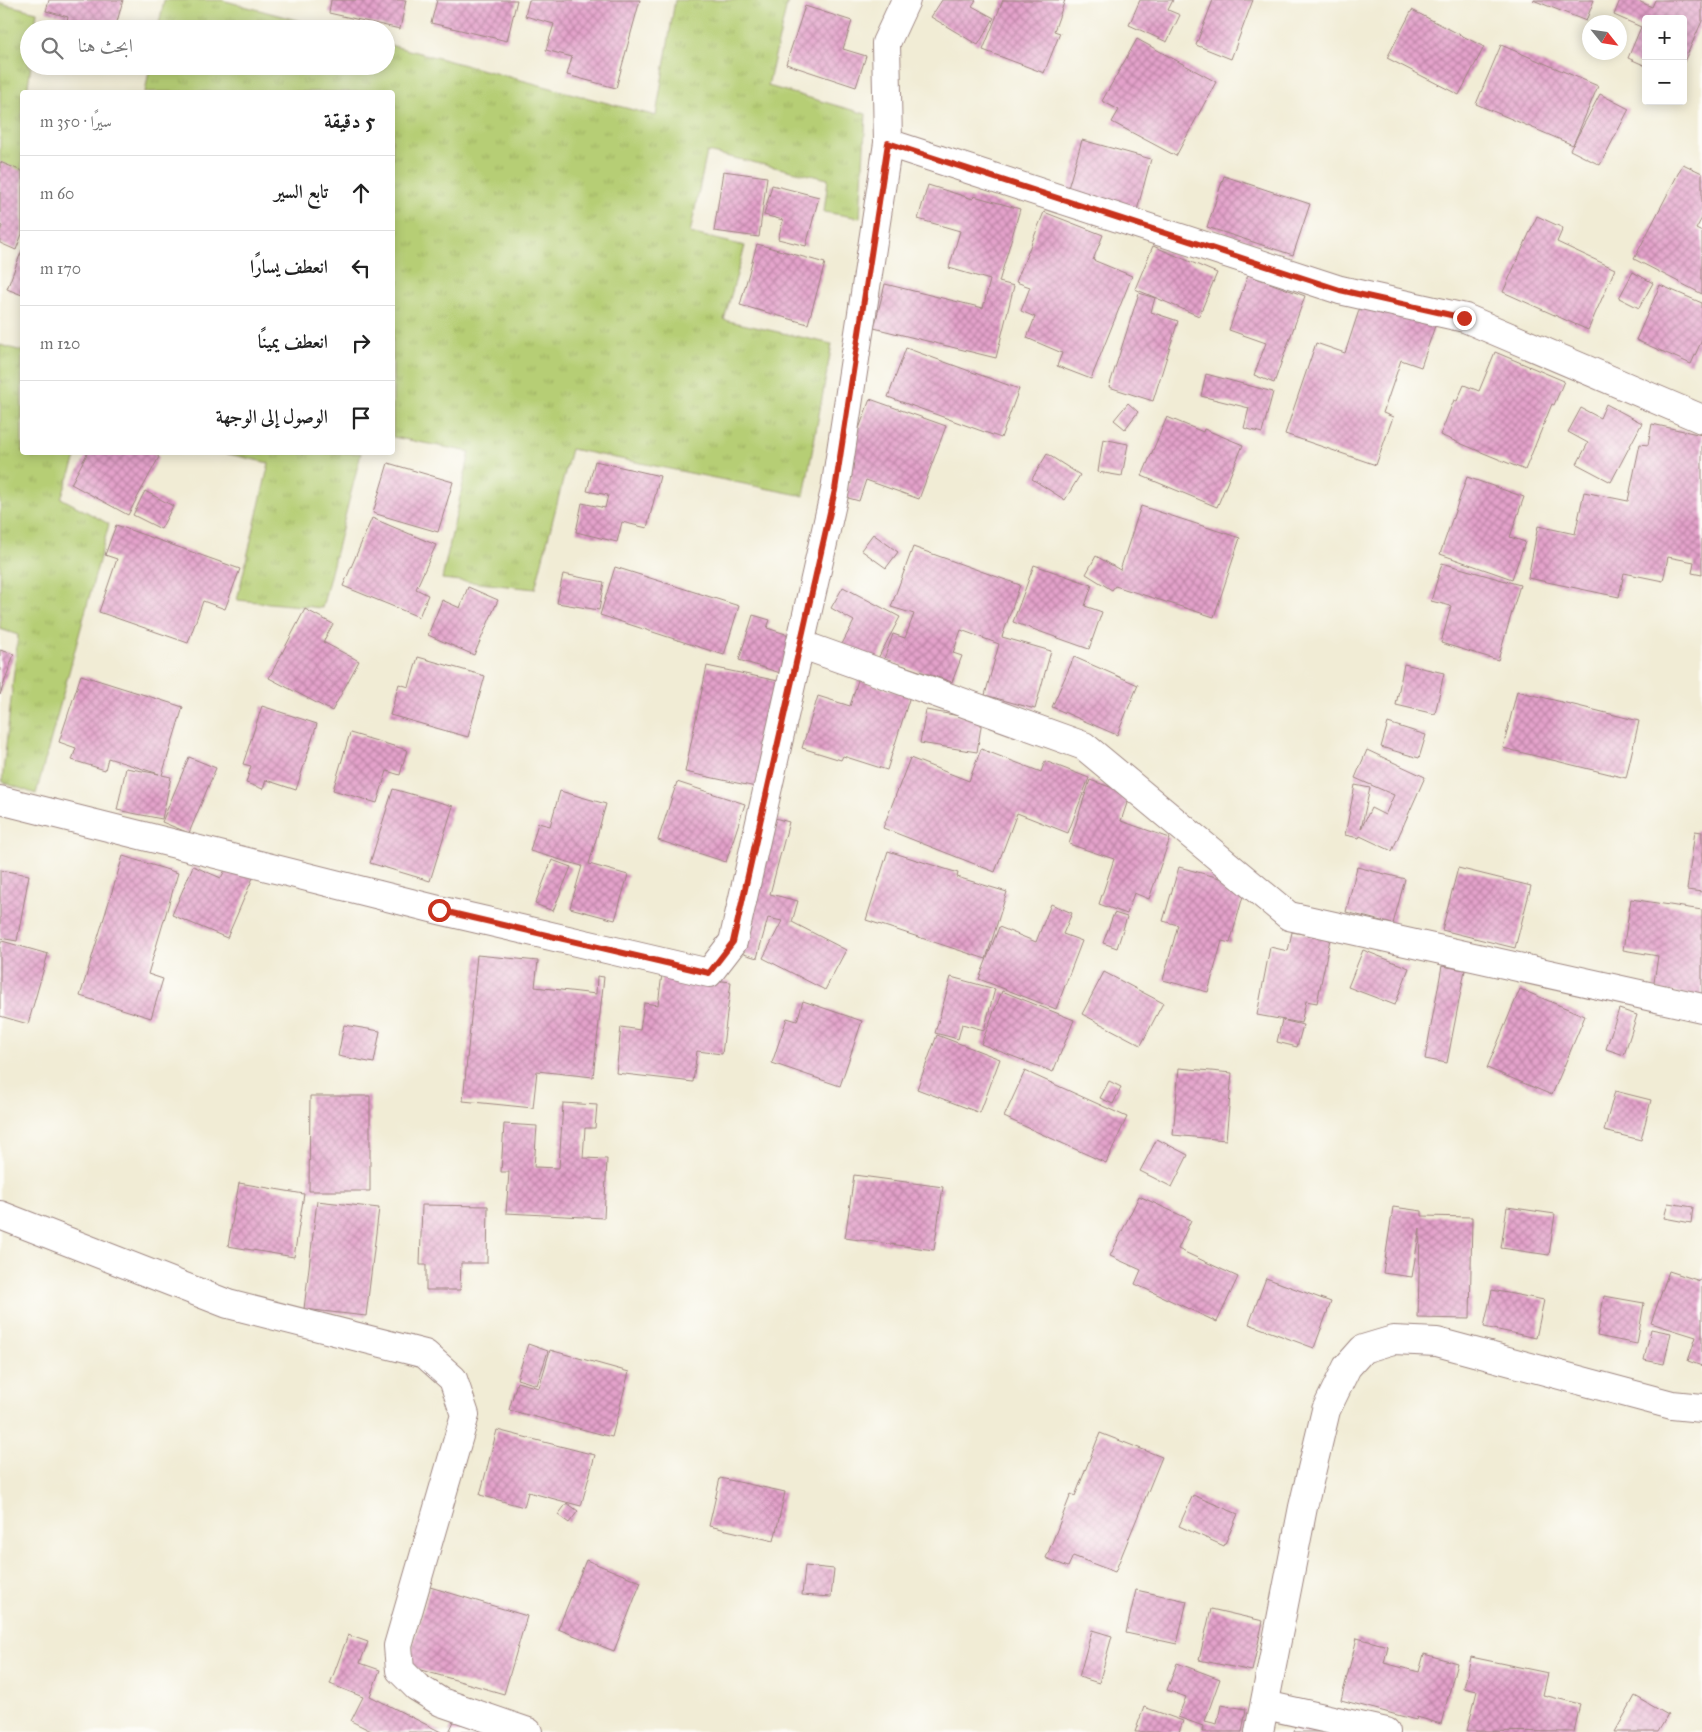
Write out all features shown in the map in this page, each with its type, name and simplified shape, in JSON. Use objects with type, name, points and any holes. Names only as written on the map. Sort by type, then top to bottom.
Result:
[{"type":"street","points":[[0,800],[439,910],[709,973],[733,942],[835,490],[888,143],[886,42],[906,0]]},
{"type":"street","points":[[888,143],[1340,290],[1464,318],[1702,419]]},
{"type":"street","points":[[800,644],[1084,746],[1289,916],[1702,1008]]},
{"type":"street","points":[[0,1215],[228,1304],[425,1354],[453,1379],[465,1415],[398,1646],[400,1670],[417,1687],[441,1702],[528,1732]]},
{"type":"street","points":[[1259,1732],[1303,1507],[1326,1410],[1347,1367],[1363,1349],[1393,1340],[1436,1342],[1672,1404],[1702,1408]]},
{"type":"street","points":[[1264,1705],[1386,1732]]},
{"type":"green space","points":[[164,0],[222,0],[296,20],[160,20]]},
{"type":"green space","points":[[675,0],[788,0],[768,86],[866,114],[860,218],[824,212],[828,179],[707,152],[690,233],[745,246],[724,320],[832,344],[804,496],[571,449],[535,589],[442,579],[470,452],[395,437],[395,90],[145,90],[148,75],[395,75],[395,46],[656,116]]},
{"type":"green space","points":[[0,3],[37,12],[36,20],[20,20],[20,75],[30,75],[27,90],[20,90],[20,177],[0,172]]},
{"type":"green space","points":[[0,345],[20,350],[20,455],[77,455],[61,498],[109,524],[36,794],[2,782],[18,635],[0,629]]},
{"type":"green space","points":[[233,455],[360,455],[322,608],[237,600],[269,463]]},
{"type":"building","points":[[49,0],[123,0],[117,20],[67,20],[68,17],[46,11]]},
{"type":"building","points":[[331,0],[406,0],[400,29],[395,28],[395,20],[360,20],[329,13]]},
{"type":"building","points":[[437,0],[517,0],[507,41],[431,23]]},
{"type":"building","points":[[529,0],[640,0],[616,88],[567,75],[572,57],[546,50],[554,24],[525,16]]},
{"type":"building","points":[[942,0],[976,0],[972,6],[994,18],[978,45],[931,17]]},
{"type":"building","points":[[1003,0],[1065,0],[1054,31],[1060,33],[1044,73],[983,50]]},
{"type":"building","points":[[1140,0],[1173,0],[1168,10],[1180,15],[1167,42],[1129,25]]},
{"type":"building","points":[[1213,0],[1253,0],[1231,59],[1196,45]]},
{"type":"building","points":[[1533,0],[1594,0],[1588,15],[1582,15],[1582,19]]},
{"type":"building","points":[[1620,0],[1636,0],[1652,7],[1655,0],[1702,0],[1702,21],[1687,55],[1687,15],[1642,15],[1642,64],[1628,58],[1641,27],[1627,21],[1627,15],[1614,15]]},
{"type":"building","points":[[805,6],[852,21],[843,49],[866,56],[856,87],[786,64]]},
{"type":"building","points":[[1412,10],[1484,47],[1459,95],[1387,58]]},
{"type":"building","points":[[1137,39],[1216,82],[1176,156],[1112,122],[1119,110],[1102,101]]},
{"type":"building","points":[[1501,45],[1598,86],[1573,145],[1476,104]]},
{"type":"building","points":[[1600,94],[1629,109],[1600,165],[1570,150]]},
{"type":"building","points":[[1082,140],[1151,159],[1136,214],[1066,195]]},
{"type":"building","points":[[0,162],[20,170],[20,239],[16,250],[0,243],[2,226],[0,225]]},
{"type":"building","points":[[1683,164],[1702,173],[1702,218],[1696,229],[1702,232],[1702,294],[1634,259]]},
{"type":"building","points":[[723,171],[767,177],[759,237],[714,231]]},
{"type":"building","points":[[1224,176],[1310,204],[1293,255],[1207,227]]},
{"type":"building","points":[[772,185],[819,197],[806,246],[778,239],[783,220],[764,215]]},
{"type":"building","points":[[928,185],[973,199],[974,196],[1020,209],[999,282],[1014,286],[996,358],[874,328],[885,284],[983,308],[990,280],[949,268],[960,231],[918,219]]},
{"type":"building","points":[[1044,212],[1103,235],[1093,260],[1132,276],[1091,379],[1057,366],[1062,353],[1027,338],[1035,317],[1021,311],[1030,287],[1016,282]]},
{"type":"building","points":[[1537,216],[1563,228],[1557,242],[1615,269],[1588,330],[1503,292]]},
{"type":"building","points":[[757,244],[825,263],[808,324],[740,305]]},
{"type":"building","points":[[1153,246],[1217,273],[1199,316],[1135,289]]},
{"type":"building","points":[[20,255],[20,294],[7,289]]},
{"type":"building","points":[[1633,272],[1653,283],[1639,308],[1619,298]]},
{"type":"building","points":[[1248,275],[1305,296],[1274,383],[1254,375],[1266,343],[1229,330]]},
{"type":"building","points":[[1660,285],[1702,303],[1702,340],[1691,364],[1636,340]]},
{"type":"building","points":[[1139,293],[1155,298],[1151,312],[1178,321],[1153,401],[1109,387]]},
{"type":"building","points":[[1363,298],[1436,323],[1421,367],[1401,360],[1383,413],[1393,417],[1376,465],[1285,434],[1316,343],[1345,353]]},
{"type":"building","points":[[906,348],[1019,389],[1001,438],[888,397]]},
{"type":"building","points":[[1495,352],[1564,381],[1554,405],[1552,404],[1525,470],[1440,435],[1454,400],[1457,401],[1464,385],[1479,391]]},
{"type":"building","points":[[1206,374],[1273,392],[1262,433],[1244,428],[1249,408],[1201,396]]},
{"type":"building","points":[[870,399],[946,426],[919,499],[866,480],[859,501],[845,497],[852,475],[843,472]]},
{"type":"building","points":[[1128,403],[1138,412],[1125,429],[1114,420]]},
{"type":"building","points":[[1606,404],[1642,423],[1611,482],[1577,464],[1588,443],[1568,432],[1581,408],[1600,418]]},
{"type":"building","points":[[1167,417],[1203,432],[1204,429],[1243,445],[1217,507],[1142,476]]},
{"type":"building","points":[[1652,424],[1702,435],[1702,575],[1692,573],[1694,562],[1668,557],[1663,581],[1624,573],[1619,597],[1528,578],[1538,526],[1575,534],[1584,492],[1628,501],[1640,444],[1648,445]]},
{"type":"building","points":[[1103,439],[1128,444],[1122,476],[1098,472]]},
{"type":"building","points":[[1047,454],[1080,475],[1065,500],[1032,479]]},
{"type":"building","points":[[86,455],[156,455],[159,457],[128,515],[71,484]]},
{"type":"building","points":[[595,461],[660,476],[647,528],[622,522],[617,542],[576,532],[582,503],[605,508],[608,495],[587,491]]},
{"type":"building","points":[[388,463],[453,482],[438,532],[373,513]]},
{"type":"building","points":[[1467,477],[1524,497],[1510,537],[1525,542],[1512,579],[1440,554]]},
{"type":"building","points":[[145,491],[173,506],[161,529],[133,515]]},
{"type":"building","points":[[1141,506],[1240,538],[1214,617],[1115,586],[1112,590],[1086,574],[1096,556],[1120,570]]},
{"type":"building","points":[[372,518],[436,545],[416,589],[428,595],[419,617],[343,586]]},
{"type":"building","points":[[116,525],[240,569],[225,609],[203,601],[188,643],[99,612],[117,559],[105,555]]},
{"type":"building","points":[[873,534],[898,552],[886,568],[861,550]]},
{"type":"building","points":[[913,547],[1020,585],[1002,637],[1051,651],[1035,709],[985,695],[999,644],[961,630],[953,653],[962,656],[952,682],[884,659],[893,634],[905,638],[914,614],[891,607]]},
{"type":"building","points":[[1442,563],[1520,585],[1498,660],[1441,643],[1451,606],[1431,601]]},
{"type":"building","points":[[1034,565],[1092,585],[1085,606],[1102,612],[1089,649],[1013,622]]},
{"type":"building","points":[[615,567],[739,606],[724,655],[600,615]]},
{"type":"building","points":[[563,574],[604,582],[599,610],[557,603]]},
{"type":"building","points":[[468,587],[498,600],[474,655],[428,635],[442,600],[460,608]]},
{"type":"building","points":[[843,587],[900,617],[875,664],[841,646],[854,621],[831,608]]},
{"type":"building","points":[[305,609],[333,624],[323,642],[359,661],[332,711],[269,678]]},
{"type":"building","points":[[753,615],[770,620],[767,628],[798,638],[787,675],[739,660]]},
{"type":"building","points":[[0,650],[14,654],[0,695]]},
{"type":"building","points":[[418,657],[485,676],[468,737],[390,715],[399,684],[409,687]]},
{"type":"building","points":[[1074,657],[1138,685],[1117,735],[1052,707]]},
{"type":"building","points":[[1404,664],[1444,673],[1435,714],[1396,705]]},
{"type":"building","points":[[707,666],[778,681],[756,787],[685,772]]},
{"type":"building","points":[[81,675],[183,707],[162,775],[171,777],[162,819],[117,810],[126,768],[159,774],[108,758],[105,770],[72,760],[76,748],[59,742]]},
{"type":"building","points":[[858,680],[910,696],[887,770],[843,756],[841,760],[802,748],[818,696],[850,706]]},
{"type":"building","points":[[1517,691],[1639,721],[1626,778],[1503,748]]},
{"type":"building","points":[[262,706],[317,724],[296,790],[266,780],[263,789],[246,783],[251,766],[243,764]]},
{"type":"building","points":[[926,710],[982,720],[977,752],[920,743]]},
{"type":"building","points":[[1388,723],[1426,735],[1419,758],[1381,747]]},
{"type":"building","points":[[350,733],[407,750],[400,775],[387,771],[377,803],[333,790]]},
{"type":"building","points":[[981,749],[1041,772],[1045,761],[1089,778],[1068,833],[1017,813],[995,872],[883,828],[910,758],[969,781]]},
{"type":"building","points":[[1367,750],[1425,777],[1392,851],[1360,836],[1359,838],[1345,835],[1355,785],[1370,788],[1361,829],[1371,808],[1385,815],[1394,795],[1355,778]]},
{"type":"building","points":[[189,757],[216,768],[189,833],[162,822]]},
{"type":"building","points":[[1090,780],[1130,794],[1121,821],[1170,838],[1149,899],[1134,893],[1127,914],[1099,904],[1114,859],[1069,844]]},
{"type":"building","points":[[677,782],[745,804],[726,862],[658,840]]},
{"type":"building","points":[[393,789],[453,806],[430,881],[370,863]]},
{"type":"building","points":[[560,791],[606,804],[589,864],[628,875],[615,920],[570,908],[582,866],[530,851],[538,823],[550,826]]},
{"type":"building","points":[[771,817],[789,822],[770,894],[798,901],[792,922],[846,950],[825,990],[763,958],[782,921],[768,918],[757,958],[737,952]]},
{"type":"building","points":[[1695,831],[1702,832],[1702,892],[1687,890]]},
{"type":"building","points":[[888,851],[958,873],[957,877],[1007,892],[986,959],[866,920]]},
{"type":"building","points":[[123,856],[178,873],[148,974],[163,979],[151,1018],[80,996]]},
{"type":"building","points":[[552,860],[571,867],[553,911],[535,904]]},
{"type":"building","points":[[229,862],[255,873],[227,938],[172,915],[193,866],[221,878]]},
{"type":"building","points":[[1179,867],[1246,885],[1230,943],[1222,941],[1208,992],[1163,980],[1178,925],[1163,921]]},
{"type":"building","points":[[1357,867],[1405,879],[1393,924],[1346,912]]},
{"type":"building","points":[[1458,868],[1531,886],[1515,948],[1442,930]]},
{"type":"building","points":[[0,870],[29,875],[17,941],[0,938]]},
{"type":"building","points":[[1631,899],[1702,910],[1702,997],[1653,989],[1658,956],[1623,950]]},
{"type":"building","points":[[1051,904],[1072,913],[1063,934],[1082,941],[1056,1009],[979,979],[999,927],[1036,942]]},
{"type":"building","points":[[1114,913],[1127,917],[1117,948],[1103,943]]},
{"type":"building","points":[[1292,932],[1330,939],[1317,1003],[1306,1001],[1301,1023],[1257,1015],[1270,947],[1288,951]]},
{"type":"building","points":[[2,941],[48,954],[28,1024],[0,1016],[0,945]]},
{"type":"building","points":[[1363,950],[1409,968],[1395,1005],[1348,987]]},
{"type":"building","points":[[477,955],[538,961],[535,987],[596,994],[597,976],[604,977],[593,1077],[537,1071],[533,1108],[463,1101]]},
{"type":"building","points":[[1442,966],[1465,970],[1447,1063],[1425,1059]]},
{"type":"building","points":[[1104,972],[1163,1003],[1141,1045],[1082,1014]]},
{"type":"building","points":[[662,974],[731,982],[722,1054],[697,1051],[693,1082],[616,1073],[621,1027],[640,1030],[644,1003],[658,1005]]},
{"type":"building","points":[[951,977],[995,989],[984,1030],[962,1024],[958,1039],[935,1033]]},
{"type":"building","points":[[1520,989],[1585,1016],[1552,1095],[1487,1068]]},
{"type":"building","points":[[1002,991],[1074,1020],[1053,1072],[981,1044]]},
{"type":"building","points":[[803,1001],[862,1021],[840,1086],[772,1063],[787,1018],[797,1021]]},
{"type":"building","points":[[1619,1009],[1637,1015],[1624,1055],[1606,1049]]},
{"type":"building","points":[[1282,1020],[1303,1025],[1297,1047],[1277,1042]]},
{"type":"building","points":[[344,1025],[380,1031],[374,1063],[338,1056]]},
{"type":"building","points":[[937,1035],[1000,1059],[980,1113],[917,1089]]},
{"type":"building","points":[[1179,1068],[1232,1073],[1226,1140],[1173,1135]]},
{"type":"building","points":[[1025,1071],[1127,1117],[1106,1163],[1004,1117]]},
{"type":"building","points":[[1109,1081],[1121,1087],[1113,1104],[1100,1098]]},
{"type":"building","points":[[1615,1091],[1651,1100],[1641,1140],[1604,1131]]},
{"type":"building","points":[[310,1096],[370,1096],[370,1191],[309,1191]]},
{"type":"building","points":[[563,1103],[597,1105],[595,1128],[585,1128],[583,1158],[607,1159],[604,1218],[506,1213],[509,1172],[501,1172],[504,1124],[537,1126],[534,1167],[559,1168]]},
{"type":"building","points":[[1157,1139],[1188,1155],[1172,1187],[1140,1171]]},
{"type":"building","points":[[854,1175],[943,1187],[934,1250],[845,1238]]},
{"type":"building","points":[[239,1183],[304,1194],[294,1257],[228,1246]]},
{"type":"building","points":[[1139,1196],[1191,1220],[1178,1249],[1238,1277],[1217,1322],[1135,1284],[1141,1270],[1110,1256]]},
{"type":"building","points":[[317,1201],[379,1208],[366,1316],[304,1309]]},
{"type":"building","points":[[1668,1203],[1693,1207],[1691,1223],[1664,1218]]},
{"type":"building","points":[[422,1205],[488,1206],[487,1263],[461,1263],[460,1290],[426,1290],[426,1265],[420,1265]]},
{"type":"building","points":[[1393,1207],[1422,1211],[1422,1216],[1472,1217],[1470,1319],[1418,1318],[1420,1228],[1412,1277],[1383,1273]]},
{"type":"building","points":[[1507,1207],[1555,1214],[1549,1255],[1501,1248]]},
{"type":"building","points":[[1669,1271],[1700,1281],[1702,1275],[1702,1366],[1688,1361],[1696,1337],[1651,1323]]},
{"type":"building","points":[[1266,1278],[1331,1302],[1314,1348],[1249,1324]]},
{"type":"building","points":[[1492,1290],[1544,1300],[1536,1338],[1484,1327]]},
{"type":"building","points":[[1604,1296],[1644,1303],[1637,1344],[1597,1336]]},
{"type":"building","points":[[1651,1329],[1671,1333],[1664,1364],[1644,1360]]},
{"type":"building","points":[[528,1344],[548,1351],[537,1385],[517,1379]]},
{"type":"building","points":[[550,1350],[629,1372],[612,1437],[509,1410],[517,1382],[539,1388]]},
{"type":"building","points":[[497,1430],[595,1455],[581,1506],[528,1492],[524,1507],[480,1495]]},
{"type":"building","points":[[1100,1433],[1162,1457],[1115,1572],[1073,1556],[1068,1567],[1046,1558],[1071,1494],[1075,1496]]},
{"type":"building","points":[[720,1478],[785,1492],[774,1541],[709,1526]]},
{"type":"building","points":[[1193,1495],[1238,1514],[1224,1546],[1179,1526]]},
{"type":"building","points":[[567,1503],[578,1511],[569,1523],[558,1515]]},
{"type":"building","points":[[586,1560],[641,1582],[614,1651],[558,1629]]},
{"type":"building","points":[[805,1566],[834,1569],[831,1597],[802,1595]]},
{"type":"building","points":[[430,1587],[527,1616],[504,1694],[407,1666]]},
{"type":"building","points":[[1136,1590],[1187,1601],[1177,1644],[1126,1633]]},
{"type":"building","points":[[1211,1609],[1263,1621],[1252,1671],[1199,1660]]},
{"type":"building","points":[[1092,1630],[1112,1636],[1099,1683],[1079,1677]]},
{"type":"building","points":[[348,1635],[368,1642],[360,1663],[380,1670],[370,1696],[441,1732],[373,1732],[351,1721],[363,1697],[330,1684]]},
{"type":"building","points":[[1357,1638],[1388,1646],[1384,1663],[1419,1672],[1424,1654],[1457,1663],[1441,1724],[1417,1717],[1416,1720],[1341,1700]]},
{"type":"building","points":[[1471,1657],[1548,1673],[1543,1695],[1580,1704],[1574,1732],[1467,1731],[1477,1691],[1464,1688]]},
{"type":"building","points":[[1177,1663],[1220,1679],[1205,1721],[1217,1724],[1221,1705],[1246,1709],[1242,1732],[1202,1732],[1203,1726],[1178,1717],[1186,1697],[1167,1690]]},
{"type":"building","points":[[1635,1696],[1668,1715],[1658,1732],[1615,1732]]},
{"type":"building","points":[[1144,1707],[1183,1721],[1179,1732],[1135,1732]]},
{"type":"building","points":[[1297,1716],[1323,1732],[1294,1732]]},
{"type":"building","points":[[456,1717],[489,1732],[449,1732]]},
{"type":"route","points":[[439,910],[709,973],[733,942],[835,490],[888,143],[1340,290],[1464,318]]}]
